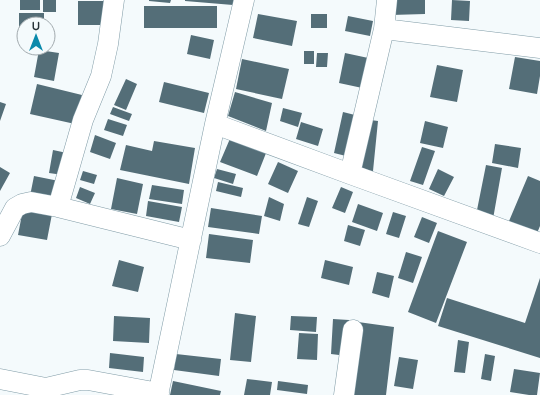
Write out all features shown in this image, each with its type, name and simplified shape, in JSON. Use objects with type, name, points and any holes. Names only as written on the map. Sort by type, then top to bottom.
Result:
[{"type":"street","points":[[58,207],[83,120],[101,76],[108,44],[114,0]]},
{"type":"street","points":[[0,379],[46,388],[80,380],[88,380],[158,394],[244,0]]},
{"type":"street","points":[[350,174],[384,29],[387,0]]},
{"type":"street","points":[[384,29],[540,48]]},
{"type":"street","points":[[216,124],[540,242]]},
{"type":"street","points":[[0,236],[15,208],[22,204],[31,202],[58,207],[191,240]]},
{"type":"street","points":[[344,395],[353,330]]},
{"type":"building","points":[[20,0],[40,0],[40,10],[20,10]]},
{"type":"building","points":[[43,0],[56,0],[56,12],[43,12]]},
{"type":"building","points":[[149,0],[171,0],[170,3]]},
{"type":"building","points":[[185,0],[234,0],[233,5]]},
{"type":"building","points":[[391,0],[425,0],[425,14],[391,15]]},
{"type":"building","points":[[452,0],[470,1],[469,21],[451,20]]},
{"type":"building","points":[[78,1],[106,1],[106,25],[78,25]]},
{"type":"building","points":[[144,6],[217,6],[217,28],[144,28]]},
{"type":"building","points":[[19,13],[44,13],[44,16],[19,16]]},
{"type":"building","points":[[258,14],[297,21],[292,46],[253,38]]},
{"type":"building","points":[[311,14],[327,14],[327,28],[311,28]]},
{"type":"building","points":[[348,16],[373,21],[370,36],[345,31]]},
{"type":"building","points":[[191,35],[214,40],[210,59],[187,54]]},
{"type":"building","points":[[304,51],[314,51],[314,64],[304,64]]},
{"type":"building","points":[[56,53],[59,53],[54,81],[34,77],[38,56],[56,56]]},
{"type":"building","points":[[317,53],[328,53],[327,67],[316,67]]},
{"type":"building","points":[[345,53],[373,59],[367,89],[339,83]]},
{"type":"building","points":[[515,57],[540,61],[540,76],[537,94],[509,89]]},
{"type":"building","points":[[242,59],[289,69],[282,99],[236,89]]},
{"type":"building","points":[[437,65],[463,70],[457,102],[430,97]]},
{"type":"building","points":[[126,79],[137,84],[126,110],[114,105]]},
{"type":"building","points":[[164,82],[209,93],[204,113],[159,102]]},
{"type":"building","points":[[37,84],[82,95],[75,124],[30,114]]},
{"type":"building","points":[[235,92],[272,103],[266,131],[228,116]]},
{"type":"building","points":[[0,102],[6,104],[0,121]]},
{"type":"building","points":[[113,107],[132,114],[129,121],[110,114]]},
{"type":"building","points":[[283,108],[302,113],[298,127],[280,121]]},
{"type":"building","points":[[343,112],[359,116],[350,157],[334,153]]},
{"type":"building","points":[[108,119],[127,125],[123,136],[104,130]]},
{"type":"building","points":[[363,119],[378,121],[373,171],[358,170]]},
{"type":"building","points":[[425,121],[448,127],[443,148],[420,143]]},
{"type":"building","points":[[301,122],[323,129],[318,146],[296,139]]},
{"type":"building","points":[[232,134],[268,148],[257,176],[220,162]]},
{"type":"building","points":[[95,135],[116,143],[110,159],[90,152]]},
{"type":"building","points":[[154,141],[195,148],[189,184],[120,170],[126,145],[152,151]]},
{"type":"building","points":[[495,144],[521,148],[518,168],[492,163]]},
{"type":"building","points":[[422,147],[435,151],[423,185],[410,181]]},
{"type":"building","points":[[53,150],[67,153],[63,175],[49,173]]},
{"type":"building","points":[[278,162],[298,171],[288,193],[268,184]]},
{"type":"building","points":[[486,165],[502,168],[493,219],[476,215]]},
{"type":"building","points":[[0,167],[10,173],[0,191]]},
{"type":"building","points":[[217,169],[236,174],[233,184],[214,178]]},
{"type":"building","points":[[438,169],[454,177],[444,196],[429,189]]},
{"type":"building","points":[[83,171],[97,175],[94,184],[80,180]]},
{"type":"building","points":[[34,176],[59,181],[55,201],[30,196]]},
{"type":"building","points":[[528,176],[540,181],[540,226],[535,238],[507,226]]},
{"type":"building","points":[[117,178],[143,184],[137,214],[111,209]]},
{"type":"building","points":[[218,182],[243,188],[241,197],[216,191]]},
{"type":"building","points":[[152,185],[184,190],[182,204],[149,199]]},
{"type":"building","points":[[80,187],[95,193],[90,204],[76,198]]},
{"type":"building","points":[[341,187],[353,192],[345,213],[332,208]]},
{"type":"building","points":[[269,197],[284,204],[280,221],[264,216]]},
{"type":"building","points":[[307,197],[318,201],[309,227],[298,224]]},
{"type":"building","points":[[148,201],[182,207],[179,222],[146,216]]},
{"type":"building","points":[[358,204],[383,213],[377,231],[352,222]]},
{"type":"building","points":[[211,208],[262,216],[259,234],[208,227]]},
{"type":"building","points":[[23,209],[52,214],[47,240],[18,235]]},
{"type":"building","points":[[393,212],[406,216],[399,238],[386,234]]},
{"type":"building","points":[[422,217],[437,223],[429,243],[414,237]]},
{"type":"building","points":[[348,225],[365,230],[360,246],[344,241]]},
{"type":"building","points":[[438,231],[467,242],[436,323],[408,312]]},
{"type":"building","points":[[209,234],[253,240],[250,263],[206,258]]},
{"type":"building","points":[[406,252],[422,257],[413,283],[398,278]]},
{"type":"building","points":[[119,260],[144,267],[138,292],[112,286]]},
{"type":"building","points":[[325,260],[353,267],[349,285],[321,278]]},
{"type":"building","points":[[377,272],[394,276],[389,298],[372,293]]},
{"type":"building","points":[[540,278],[540,358],[438,326],[447,298],[525,323]]},
{"type":"building","points":[[235,313],[256,316],[251,362],[230,360]]},
{"type":"building","points":[[114,316],[150,318],[149,343],[113,341]]},
{"type":"building","points":[[291,316],[317,317],[316,332],[290,330]]},
{"type":"building","points":[[333,319],[349,320],[347,356],[331,354]]},
{"type":"building","points":[[358,322],[394,327],[386,395],[350,395]]},
{"type":"building","points":[[299,333],[318,334],[317,360],[297,359]]},
{"type":"building","points":[[458,340],[469,342],[465,373],[454,372]]},
{"type":"building","points":[[110,353],[144,357],[143,372],[109,368]]},
{"type":"building","points":[[176,354],[221,359],[219,376],[174,370]]},
{"type":"building","points":[[485,354],[495,356],[491,381],[481,379]]},
{"type":"building","points":[[399,357],[418,360],[413,389],[394,386]]},
{"type":"building","points":[[514,369],[540,373],[537,395],[510,392]]},
{"type":"building","points":[[247,379],[272,382],[270,395],[244,395]]},
{"type":"building","points":[[173,381],[221,391],[220,395],[170,395]]},
{"type":"building","points":[[278,381],[308,385],[307,394],[277,390]]}]
